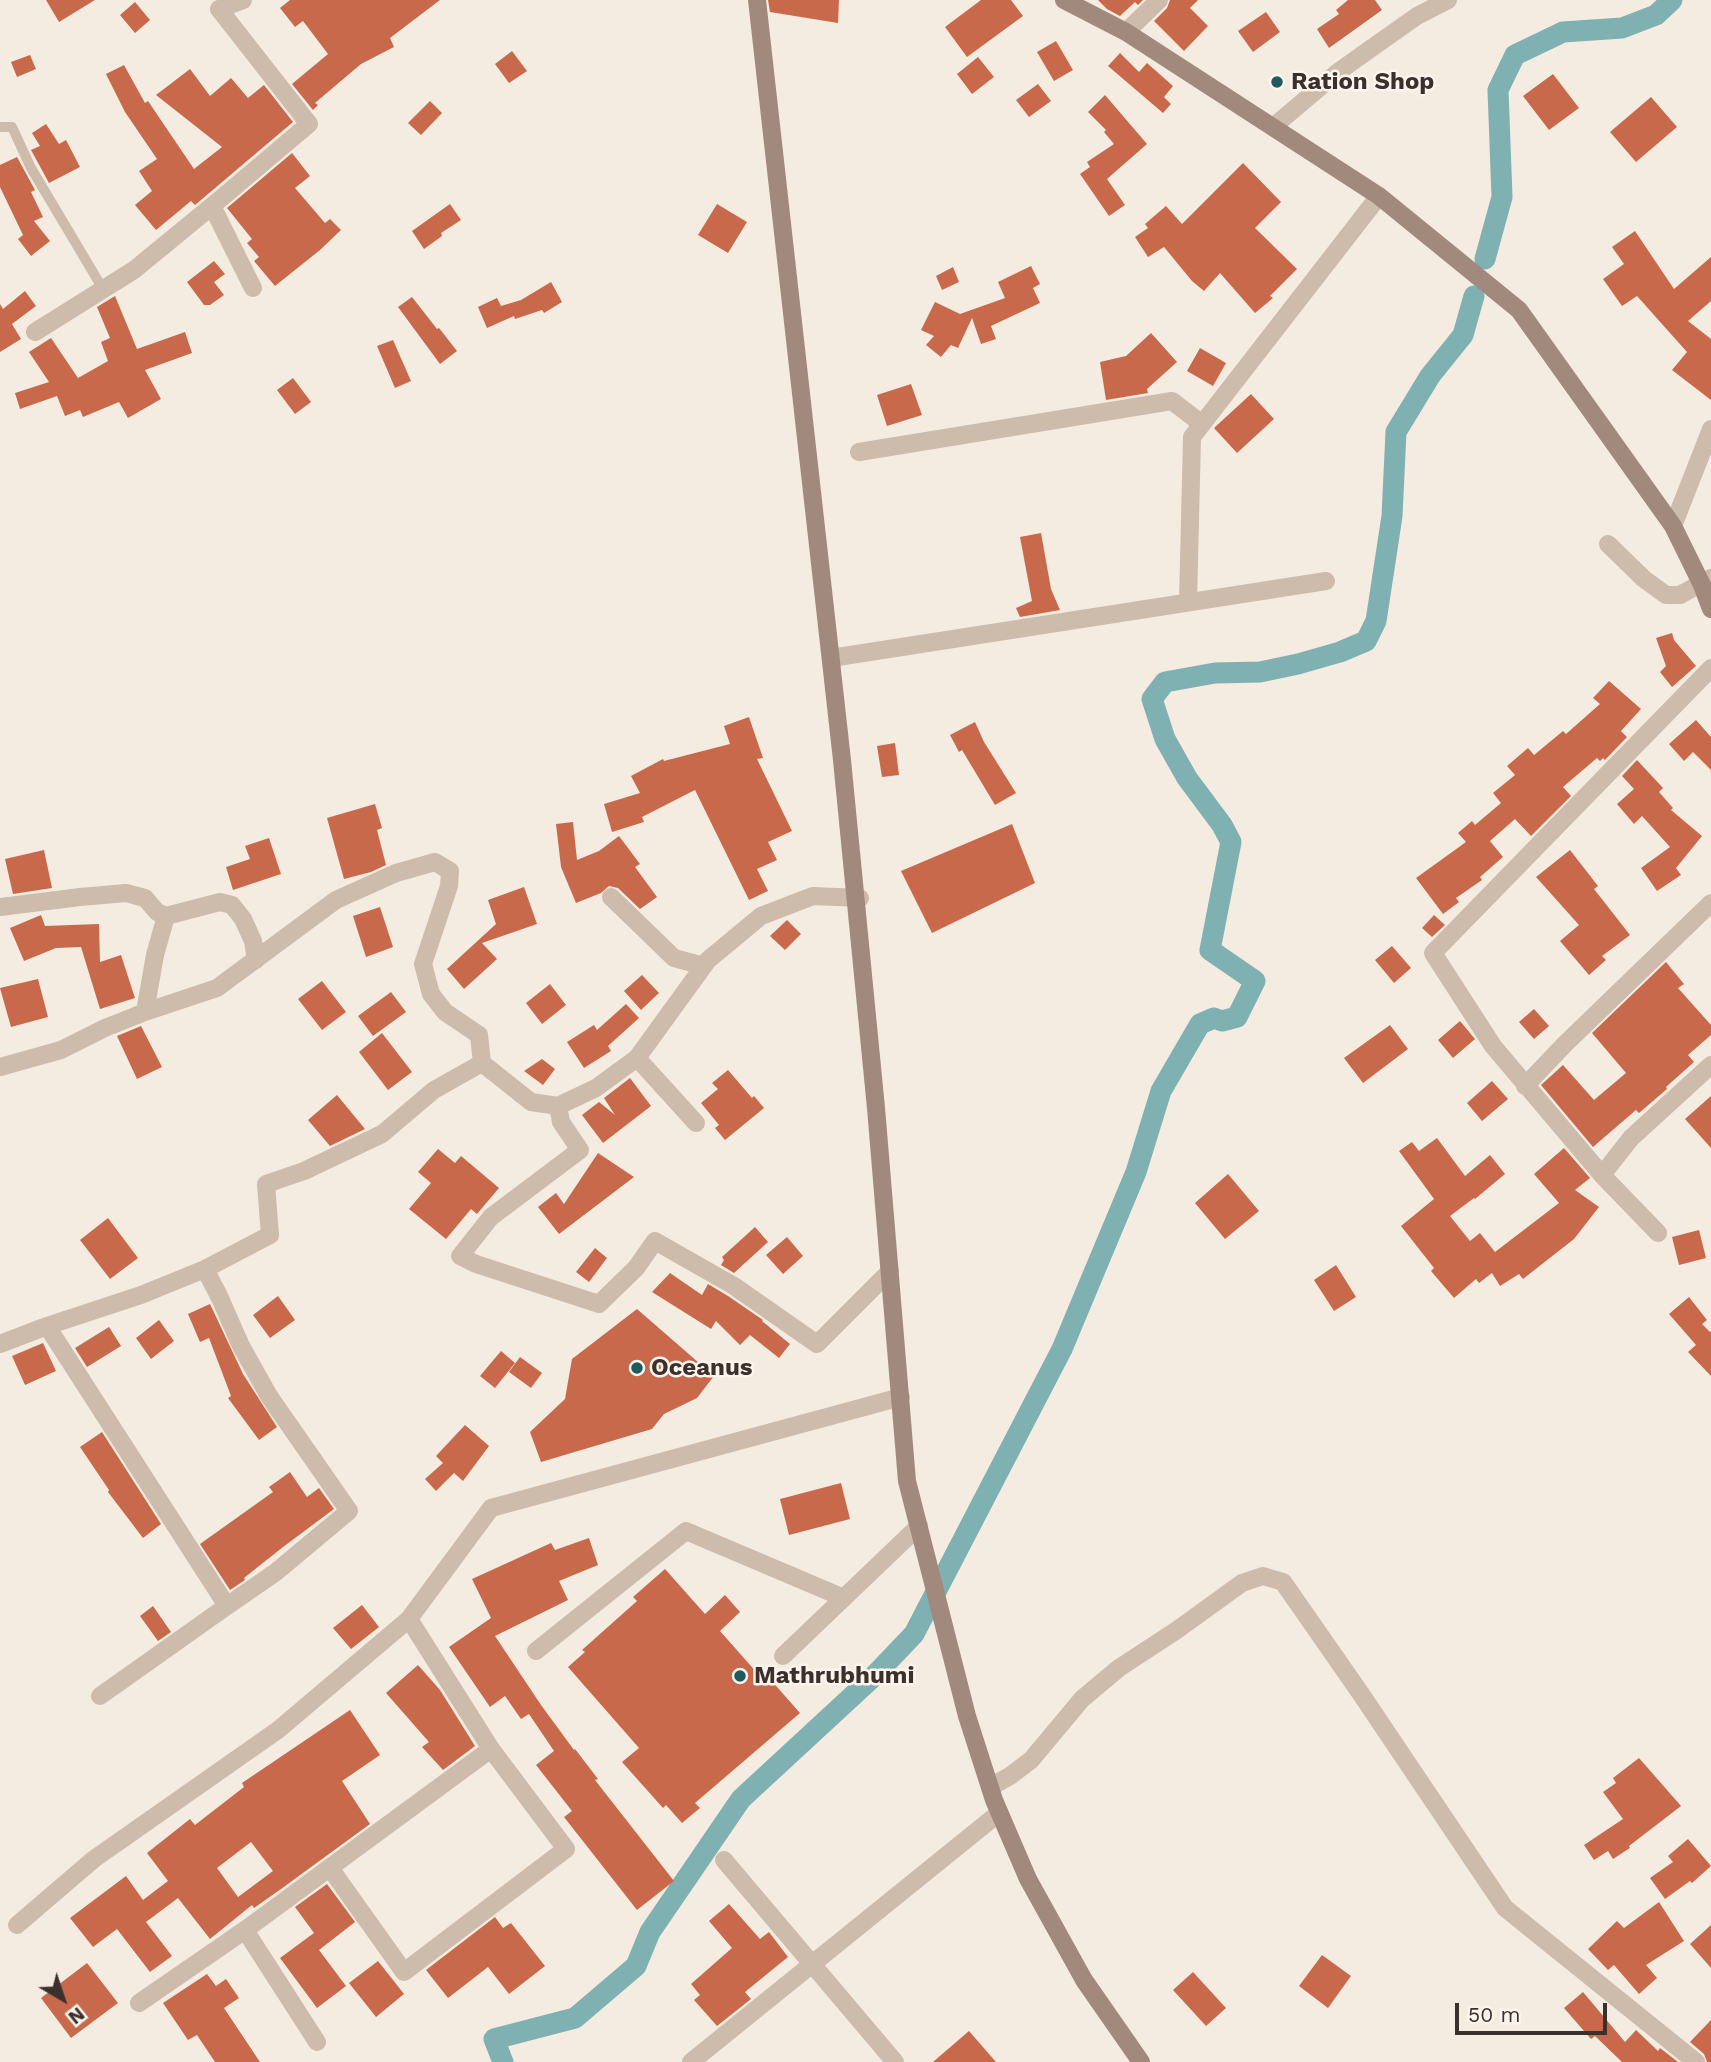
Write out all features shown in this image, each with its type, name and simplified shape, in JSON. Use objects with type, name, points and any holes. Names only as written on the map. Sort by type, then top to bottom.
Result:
[{"type":"main road","points":[[757,0],[858,898],[907,1481],[967,1716],[999,1813],[1028,1880],[1084,1980],[1141,2062]]},
{"type":"main road","points":[[1064,0],[1126,32],[1379,196],[1519,310],[1673,526],[1707,581],[1711,609]]},
{"type":"street","points":[[35,332],[134,270],[309,124],[219,9],[243,0]]},
{"type":"street","points":[[1126,32],[1160,0]]},
{"type":"street","points":[[1273,127],[1357,59],[1417,16],[1448,0]]},
{"type":"street","points":[[1188,602],[1192,437],[1379,196]]},
{"type":"street","points":[[212,206],[253,288]]},
{"type":"street","points":[[859,452],[1172,401],[1202,424]]},
{"type":"street","points":[[1673,526],[1711,429]]},
{"type":"street","points":[[1608,544],[1644,579],[1666,594],[1680,595],[1707,581]]},
{"type":"street","points":[[831,658],[1326,581]]},
{"type":"street","points":[[1658,1233],[1602,1175],[1525,1086],[1493,1046],[1433,953],[1711,668]]},
{"type":"street","points":[[0,1067],[61,1050],[145,1012],[217,988],[336,900],[396,873],[435,862],[450,871],[449,886],[423,964],[430,994],[445,1012],[479,1035],[482,1062],[531,1102],[558,1106],[596,1088],[638,1058],[704,966],[761,916],[813,895],[858,898]]},
{"type":"street","points":[[0,907],[126,893],[145,898],[157,912],[166,916],[220,902],[232,905],[243,919],[253,941],[256,960]]},
{"type":"street","points":[[611,897],[674,958],[704,966]]},
{"type":"street","points":[[1525,1086],[1711,903]]},
{"type":"street","points":[[145,1012],[155,955],[166,916]]},
{"type":"street","points":[[638,1058],[696,1124]]},
{"type":"street","points":[[0,1344],[141,1296],[205,1269],[270,1236],[266,1184],[304,1171],[382,1134],[433,1090],[482,1062]]},
{"type":"street","points":[[1602,1175],[1631,1138],[1711,1065]]},
{"type":"street","points":[[558,1106],[561,1122],[580,1150],[491,1217],[460,1256],[476,1264],[599,1304],[636,1268],[656,1241],[734,1286],[817,1344],[890,1271]]},
{"type":"street","points":[[100,1696],[276,1572],[349,1511],[269,1396],[205,1269]]},
{"type":"street","points":[[47,1326],[227,1606]]},
{"type":"street","points":[[17,1925],[93,1859],[278,1730],[409,1619],[491,1508],[901,1396]]},
{"type":"street","points":[[783,1656],[920,1529]]},
{"type":"street","points":[[536,1651],[686,1531],[844,1598]]},
{"type":"street","points":[[990,1787],[1031,1760],[1082,1699],[1119,1668],[1242,1583],[1263,1576],[1283,1582],[1506,1908],[1696,2062]]},
{"type":"street","points":[[330,1868],[404,1972],[566,1849],[491,1749],[409,1619]]},
{"type":"street","points":[[139,2003],[246,1930],[491,1749]]},
{"type":"street","points":[[691,2062],[999,1813]]},
{"type":"street","points":[[724,1860],[895,2062]]},
{"type":"street","points":[[246,1930],[317,2042]]},
{"type":"lane","points":[[0,127],[12,127],[31,168],[103,289]]},
{"type":"building","points":[[46,0],[95,0],[59,22]]},
{"type":"building","points":[[290,0],[440,0],[390,38],[394,47],[361,64],[315,103],[318,105],[313,110],[292,84],[328,54],[303,21],[295,27],[280,8]]},
{"type":"building","points":[[768,0],[839,0],[838,23],[770,12]]},
{"type":"building","points":[[981,0],[1011,0],[1023,16],[967,57],[945,27]]},
{"type":"building","points":[[1098,0],[1143,0],[1138,5],[1135,2],[1120,16]]},
{"type":"building","points":[[1170,0],[1198,0],[1190,8],[1208,26],[1184,51],[1154,21],[1167,8]]},
{"type":"building","points":[[1348,0],[1375,0],[1382,10],[1329,48],[1317,29],[1339,14],[1336,10]]},
{"type":"building","points":[[135,2],[150,20],[135,33],[120,15]]},
{"type":"building","points":[[1266,12],[1280,32],[1253,52],[1238,31]]},
{"type":"building","points":[[1056,41],[1073,70],[1054,81],[1037,52]]},
{"type":"building","points":[[512,51],[527,71],[509,83],[495,64]]},
{"type":"building","points":[[1120,53],[1139,72],[1147,63],[1173,86],[1164,97],[1171,104],[1163,113],[1108,66]]},
{"type":"building","points":[[30,55],[36,69],[17,77],[11,62]]},
{"type":"building","points":[[978,57],[994,77],[972,94],[957,74]]},
{"type":"building","points":[[124,65],[145,103],[148,101],[194,169],[222,147],[156,95],[190,69],[210,96],[231,78],[248,98],[264,85],[293,122],[195,205],[191,201],[156,230],[135,205],[152,191],[139,171],[157,159],[125,112],[106,74]]},
{"type":"building","points":[[1553,74],[1579,108],[1549,130],[1523,96]]},
{"type":"building","points":[[1038,84],[1051,101],[1029,117],[1016,100]]},
{"type":"building","points":[[1105,95],[1147,144],[1107,179],[1125,205],[1109,216],[1080,174],[1090,167],[1087,162],[1114,144],[1104,132],[1106,130],[1088,112]]},
{"type":"building","points":[[1651,97],[1677,127],[1636,162],[1610,132]]},
{"type":"building","points":[[430,101],[442,113],[421,135],[408,123]]},
{"type":"building","points":[[46,124],[59,144],[66,140],[80,167],[49,183],[31,150],[40,146],[32,133]]},
{"type":"building","points":[[292,153],[310,176],[295,188],[325,223],[330,219],[341,230],[275,286],[254,261],[259,257],[247,243],[252,239],[227,208]]},
{"type":"building","points":[[17,157],[35,190],[31,192],[43,217],[34,221],[50,241],[31,256],[18,239],[23,235],[0,187],[0,165]]},
{"type":"building","points":[[1243,163],[1281,202],[1255,228],[1297,269],[1270,296],[1273,298],[1255,313],[1220,273],[1204,291],[1192,281],[1164,247],[1148,257],[1135,237],[1148,228],[1145,224],[1166,206],[1182,224]]},
{"type":"building","points":[[450,204],[461,220],[441,233],[442,236],[424,249],[412,231]]},
{"type":"building","points":[[717,204],[747,222],[728,253],[698,235]]},
{"type":"building","points":[[1635,231],[1674,289],[1711,257],[1711,301],[1688,321],[1711,339],[1711,400],[1672,370],[1687,352],[1637,296],[1622,306],[1603,279],[1624,264],[1612,247]]},
{"type":"building","points":[[214,261],[225,274],[214,282],[224,295],[210,305],[204,305],[187,282]]},
{"type":"building","points":[[1031,266],[1040,284],[1033,288],[1040,303],[991,326],[996,339],[981,344],[972,318],[958,348],[951,345],[941,357],[926,345],[934,336],[921,330],[935,302],[960,314],[1005,298],[998,282]]},
{"type":"building","points":[[953,267],[959,282],[942,290],[936,276]]},
{"type":"building","points":[[551,282],[562,302],[544,313],[542,310],[515,319],[514,316],[487,328],[478,307],[497,298],[501,306],[521,300]]},
{"type":"building","points":[[25,291],[36,306],[12,324],[21,339],[0,352],[0,304],[3,309]]},
{"type":"building","points":[[115,296],[137,349],[185,332],[192,353],[145,370],[161,399],[128,418],[119,402],[83,417],[80,410],[65,416],[57,396],[20,409],[15,393],[49,382],[29,352],[51,338],[78,378],[108,361],[101,342],[110,338],[97,307]]},
{"type":"building","points":[[412,297],[457,351],[440,364],[398,307]]},
{"type":"building","points":[[1151,333],[1177,362],[1147,389],[1148,393],[1106,400],[1100,362],[1126,356]]},
{"type":"building","points":[[393,340],[411,381],[395,388],[377,346]]},
{"type":"building","points":[[1200,348],[1226,363],[1213,386],[1187,371]]},
{"type":"building","points":[[293,378],[311,402],[295,414],[277,390]]},
{"type":"building","points":[[911,384],[922,415],[887,426],[877,395]]},
{"type":"building","points":[[1251,394],[1274,419],[1237,453],[1214,428]]},
{"type":"building","points":[[1041,533],[1051,589],[1060,610],[1020,617],[1016,608],[1032,601],[1020,537]]},
{"type":"building","points":[[1672,633],[1674,640],[1696,666],[1672,687],[1660,672],[1666,666],[1656,638]]},
{"type":"building","points":[[1609,681],[1641,709],[1621,731],[1627,737],[1605,760],[1603,758],[1600,761],[1597,758],[1563,787],[1571,796],[1531,836],[1515,819],[1490,841],[1503,857],[1480,877],[1482,880],[1456,898],[1459,902],[1443,914],[1416,878],[1466,842],[1458,833],[1472,821],[1475,825],[1501,803],[1493,793],[1515,775],[1507,766],[1528,748],[1534,755],[1563,731],[1566,734],[1600,704],[1593,698]]},
{"type":"building","points":[[749,717],[763,758],[757,759],[792,831],[768,842],[777,860],[757,869],[768,891],[749,900],[695,790],[642,817],[644,822],[612,832],[604,804],[640,793],[631,776],[663,759],[664,761],[730,744],[724,726]]},
{"type":"building","points":[[1696,720],[1711,737],[1711,770],[1693,752],[1684,761],[1669,744]]},
{"type":"building","points":[[975,722],[984,742],[1016,793],[995,805],[950,735]]},
{"type":"building","points":[[895,743],[899,775],[882,777],[877,746]]},
{"type":"building","points":[[1637,760],[1663,788],[1659,792],[1673,808],[1671,810],[1702,836],[1676,868],[1681,875],[1657,891],[1641,868],[1670,847],[1642,816],[1634,824],[1617,804],[1634,789],[1622,776]]},
{"type":"building","points":[[375,804],[382,828],[377,830],[386,865],[344,879],[327,818]]},
{"type":"building","points":[[573,822],[577,860],[599,851],[619,836],[640,864],[635,867],[657,897],[640,909],[618,888],[609,886],[601,893],[576,903],[561,867],[556,824]]},
{"type":"building","points":[[1012,824],[1035,883],[932,933],[901,871]]},
{"type":"building","points":[[269,838],[281,874],[233,890],[226,867],[250,859],[245,846]]},
{"type":"building","points":[[44,850],[52,888],[13,894],[5,859]]},
{"type":"building","points":[[1570,850],[1598,886],[1594,889],[1630,935],[1602,956],[1606,960],[1589,975],[1560,941],[1579,925],[1536,877]]},
{"type":"building","points":[[524,887],[537,924],[482,943],[497,959],[464,989],[447,969],[496,924],[488,900]]},
{"type":"building","points":[[380,907],[393,947],[366,957],[353,916]]},
{"type":"building","points":[[41,915],[45,926],[99,924],[100,962],[121,955],[135,998],[100,1009],[81,947],[56,948],[24,961],[10,928]]},
{"type":"building","points":[[1434,915],[1445,925],[1432,937],[1422,928]]},
{"type":"building","points":[[787,920],[801,934],[785,950],[770,936]]},
{"type":"building","points":[[1392,946],[1411,968],[1394,983],[1375,960]]},
{"type":"building","points":[[1666,962],[1684,984],[1678,988],[1711,1025],[1711,1035],[1688,1055],[1694,1062],[1666,1087],[1667,1089],[1639,1113],[1636,1110],[1593,1147],[1541,1085],[1563,1065],[1594,1100],[1626,1073],[1592,1033]]},
{"type":"building","points":[[642,975],[659,993],[641,1010],[624,991]]},
{"type":"building","points":[[38,979],[48,1017],[11,1027],[0,988]]},
{"type":"building","points":[[322,981],[346,1012],[322,1030],[298,999]]},
{"type":"building","points":[[550,984],[566,1005],[542,1024],[526,1003]]},
{"type":"building","points":[[391,992],[406,1012],[373,1036],[358,1016]]},
{"type":"building","points":[[626,1004],[639,1018],[608,1046],[611,1051],[584,1068],[567,1042],[594,1025],[597,1030]]},
{"type":"building","points":[[1534,1009],[1549,1026],[1534,1039],[1519,1022]]},
{"type":"building","points":[[1460,1021],[1475,1039],[1453,1058],[1438,1040]]},
{"type":"building","points":[[1390,1025],[1408,1049],[1363,1083],[1344,1058]]},
{"type":"building","points":[[141,1026],[162,1067],[137,1079],[117,1036]]},
{"type":"building","points":[[382,1033],[412,1072],[388,1090],[359,1052]]},
{"type":"building","points":[[542,1059],[555,1069],[543,1085],[524,1071]]},
{"type":"building","points":[[728,1070],[764,1108],[725,1140],[715,1128],[719,1125],[701,1103],[718,1089],[712,1083]]},
{"type":"building","points":[[630,1078],[651,1106],[603,1143],[582,1115],[599,1102],[615,1115],[604,1098]]},
{"type":"building","points":[[1492,1081],[1508,1099],[1482,1121],[1467,1103]]},
{"type":"building","points":[[337,1095],[365,1129],[330,1146],[308,1120]]},
{"type":"building","points":[[1711,1096],[1711,1148],[1685,1119]]},
{"type":"building","points":[[1437,1138],[1465,1176],[1490,1155],[1505,1174],[1450,1216],[1470,1241],[1480,1233],[1495,1252],[1559,1203],[1534,1174],[1564,1148],[1590,1178],[1575,1190],[1599,1207],[1574,1239],[1523,1279],[1519,1274],[1500,1286],[1492,1273],[1479,1283],[1476,1279],[1454,1298],[1431,1271],[1434,1268],[1401,1226],[1434,1199],[1399,1151],[1412,1142],[1419,1151]]},
{"type":"building","points":[[438,1149],[455,1163],[461,1156],[499,1188],[477,1214],[471,1209],[446,1239],[409,1209],[431,1183],[418,1172]]},
{"type":"building","points":[[598,1153],[634,1177],[559,1234],[538,1207],[556,1193],[564,1204]]},
{"type":"building","points":[[1228,1174],[1259,1211],[1225,1239],[1195,1203]]},
{"type":"building","points":[[108,1218],[138,1258],[110,1279],[80,1240]]},
{"type":"building","points":[[755,1227],[768,1242],[734,1273],[721,1265],[724,1260],[722,1257]]},
{"type":"building","points":[[1699,1230],[1706,1258],[1679,1265],[1672,1237]]},
{"type":"building","points":[[787,1237],[803,1256],[783,1274],[766,1255]]},
{"type":"building","points":[[595,1248],[607,1258],[589,1282],[576,1272]]},
{"type":"building","points":[[1336,1265],[1356,1297],[1334,1311],[1314,1280]]},
{"type":"building","points":[[670,1273],[702,1295],[708,1284],[763,1320],[790,1344],[779,1358],[750,1335],[740,1345],[716,1321],[711,1329],[652,1292]]},
{"type":"building","points":[[278,1296],[295,1320],[270,1338],[253,1315]]},
{"type":"building","points":[[1689,1297],[1707,1320],[1702,1324],[1711,1331],[1711,1376],[1688,1352],[1696,1345],[1669,1314]]},
{"type":"building","points":[[210,1304],[243,1374],[277,1427],[259,1440],[228,1398],[231,1396],[209,1338],[200,1342],[188,1314]]},
{"type":"building","name":"Oceanus","points":[[637,1309],[714,1376],[697,1398],[664,1414],[652,1429],[541,1462],[530,1432],[565,1399],[572,1359]]},
{"type":"building","points":[[159,1320],[174,1341],[151,1359],[136,1338]]},
{"type":"building","points":[[109,1327],[121,1346],[87,1367],[75,1348]]},
{"type":"building","points":[[43,1343],[56,1371],[25,1385],[12,1356]]},
{"type":"building","points":[[501,1351],[515,1363],[495,1388],[480,1376]]},
{"type":"building","points":[[520,1357],[542,1373],[531,1388],[509,1372]]},
{"type":"building","points":[[465,1425],[489,1446],[463,1481],[454,1473],[436,1491],[425,1479],[443,1463],[436,1456]]},
{"type":"building","points":[[102,1432],[161,1524],[143,1538],[108,1492],[80,1447]]},
{"type":"building","points":[[290,1472],[307,1497],[319,1488],[334,1509],[230,1590],[200,1544],[273,1492],[269,1487]]},
{"type":"building","points":[[841,1483],[850,1519],[789,1535],[780,1499]]},
{"type":"building","points":[[589,1538],[598,1565],[559,1581],[568,1600],[495,1636],[541,1705],[598,1779],[595,1780],[674,1881],[637,1910],[564,1817],[572,1811],[536,1765],[554,1751],[529,1714],[521,1719],[505,1696],[490,1707],[449,1647],[491,1618],[472,1579],[551,1543],[555,1550]]},
{"type":"building","points":[[665,1569],[705,1614],[725,1595],[740,1612],[720,1631],[766,1683],[770,1679],[800,1713],[695,1803],[700,1808],[682,1823],[666,1805],[663,1808],[622,1762],[639,1748],[568,1667],[585,1652],[582,1650],[637,1601],[633,1597]]},
{"type":"building","points":[[362,1605],[379,1627],[351,1649],[333,1628]]},
{"type":"building","points":[[153,1606],[171,1632],[158,1641],[140,1616]]},
{"type":"building","points":[[418,1665],[440,1690],[475,1746],[443,1770],[422,1747],[429,1742],[386,1693]]},
{"type":"building","points":[[350,1710],[380,1755],[342,1781],[370,1824],[254,1908],[252,1905],[210,1939],[178,1898],[146,1922],[172,1956],[150,1972],[117,1929],[93,1947],[70,1918],[126,1876],[143,1900],[168,1881],[147,1853],[190,1819],[195,1825],[244,1787],[242,1783]],"holes":[[[251,1842],[273,1871],[238,1897],[217,1868]]]},
{"type":"building","points":[[1639,1758],[1681,1806],[1613,1859],[1608,1851],[1594,1860],[1584,1845],[1623,1819],[1603,1792],[1616,1783],[1613,1778]]},
{"type":"building","points":[[1688,1839],[1711,1866],[1692,1883],[1690,1881],[1665,1899],[1650,1878],[1673,1862],[1668,1856]]},
{"type":"building","points":[[327,1884],[355,1922],[319,1950],[346,1986],[317,2008],[280,1958],[314,1933],[295,1907]]},
{"type":"building","points":[[1659,1902],[1684,1941],[1646,1965],[1657,1978],[1639,1994],[1614,1965],[1608,1970],[1588,1949],[1617,1921],[1624,1928]]},
{"type":"building","points":[[729,1904],[760,1939],[769,1932],[788,1957],[745,1992],[751,1999],[717,2026],[694,2000],[700,1995],[691,1984],[732,1948],[709,1921]]},
{"type":"building","points":[[495,1917],[503,1928],[511,1923],[545,1966],[509,1994],[488,1967],[448,1998],[426,1970]]},
{"type":"building","points":[[1711,1925],[1711,1968],[1690,1944]]},
{"type":"building","points":[[1322,1955],[1351,1976],[1328,2008],[1299,1986]]},
{"type":"building","points":[[378,1961],[404,1994],[376,2017],[349,1983]]},
{"type":"building","points":[[87,1963],[118,2003],[71,2038],[41,1998]]},
{"type":"building","points":[[1193,1972],[1226,2008],[1206,2026],[1173,1990]]},
{"type":"building","points":[[207,1974],[216,1986],[226,1979],[239,1998],[224,2008],[260,2062],[215,2062],[197,2035],[188,2040],[163,2003]]},
{"type":"building","points":[[1583,1992],[1625,2042],[1636,2030],[1658,2051],[1660,2048],[1678,2062],[1622,2062],[1595,2036],[1591,2039],[1564,2008]]},
{"type":"building","points":[[1711,2020],[1711,2062],[1707,2062],[1704,2054],[1690,2042]]},
{"type":"building","points":[[969,2031],[996,2062],[933,2062]]},
{"type":"waterway","points":[[1485,259],[1502,197],[1498,90],[1515,55],[1563,32],[1622,28],[1656,15],[1672,0]]},
{"type":"waterway","points":[[503,2062],[494,2039],[575,2018],[636,1966],[650,1932],[741,1799],[873,1677],[914,1634],[1062,1349],[1136,1172],[1161,1091],[1200,1024],[1214,1018],[1222,1021],[1237,1017],[1255,981],[1210,950],[1231,842],[1222,825],[1187,778],[1165,739],[1152,699],[1165,682],[1215,673],[1260,672],[1340,652],[1366,641],[1376,621],[1392,516],[1396,432],[1430,376],[1463,335],[1474,296]]},
{"type":"place","name":"Ration Shop","points":[[1277,82]]},
{"type":"place","name":"Oceanus","points":[[637,1368]]},
{"type":"place","name":"Mathrubhumi","points":[[740,1676]]}]
